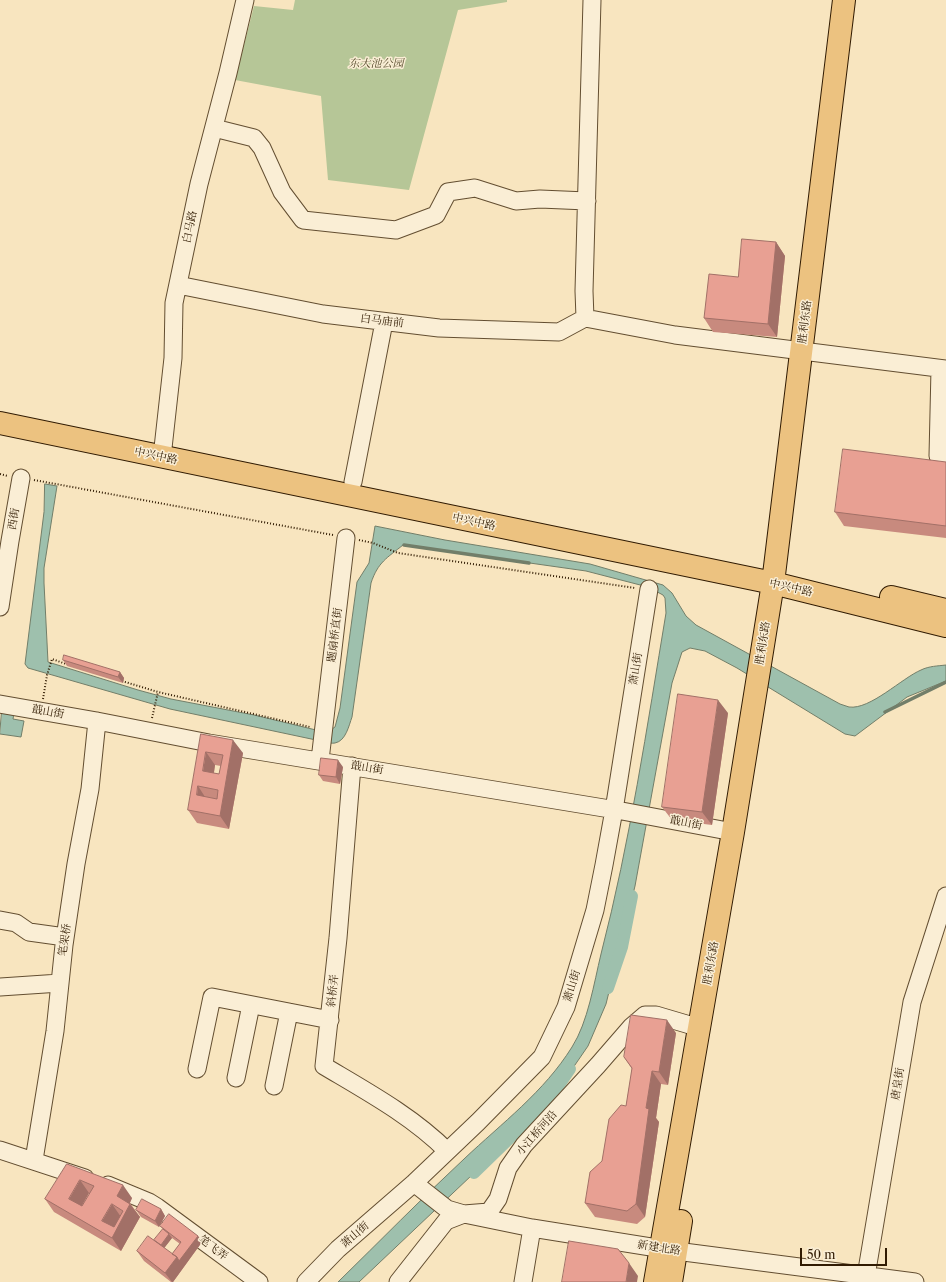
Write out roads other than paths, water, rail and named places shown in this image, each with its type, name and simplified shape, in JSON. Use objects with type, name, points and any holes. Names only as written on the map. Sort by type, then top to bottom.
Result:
[{"type":"main road","name":"胜利东路","points":[[807,351],[844,0]]},
{"type":"main road","name":"胜利东路","points":[[655,1282],[668,1250],[780,577],[852,0]]},
{"type":"main road","name":"中兴中路","points":[[0,408],[162,450],[946,610]]},
{"type":"main road","name":"中兴中路","points":[[0,423],[353,482],[661,546],[780,577],[946,626]]},
{"type":"main road","name":"胜利东路","points":[[671,1282],[668,1250],[700,1028],[733,832],[761,693]]},
{"type":"street","name":"白马路","points":[[162,450],[173,358],[174,303],[199,184],[228,73],[245,0]]},
{"type":"street","points":[[592,0],[584,291],[586,318],[675,334],[943,369],[938,456],[946,456]]},
{"type":"street","points":[[214,128],[254,138],[262,148],[282,192],[303,220],[396,230],[436,215],[448,192],[475,188],[516,201],[540,199],[587,201]]},
{"type":"street","name":"白马庙前","points":[[178,285],[323,314],[439,328],[559,332],[586,318]]},
{"type":"street","points":[[353,482],[384,322]]},
{"type":"street","name":"西街","points":[[0,608],[10,541],[22,478]]},
{"type":"street","name":"题扇桥直街","points":[[323,739],[346,538]]},
{"type":"street","name":"萧山街","points":[[306,1282],[338,1249],[417,1185],[447,1152],[542,1057],[566,1007],[594,910],[618,810],[649,590]]},
{"type":"street","name":"蕺山街","points":[[0,704],[209,743],[323,739],[352,766],[618,810],[733,832]]},
{"type":"street","name":"笔架桥","points":[[34,1160],[55,1031],[65,937],[76,864],[90,790],[97,721]]},
{"type":"street","name":"斜桥弄","points":[[352,766],[338,938],[324,1066],[405,1117],[439,1143],[447,1152]]},
{"type":"street","name":"唐皇街","points":[[866,1276],[912,1002],[946,896]]},
{"type":"street","points":[[0,920],[16,923],[29,932],[65,937]]},
{"type":"street","points":[[0,987],[60,982]]},
{"type":"street","points":[[197,1070],[212,997],[330,1020]]},
{"type":"street","points":[[236,1078],[251,1005]]},
{"type":"street","points":[[274,1086],[289,1012]]},
{"type":"street","name":"小江桥河沿","points":[[398,1282],[446,1221],[464,1214],[489,1212],[498,1199],[508,1168],[524,1145],[631,1027],[645,1015],[656,1015],[700,1028]]},
{"type":"street","name":"笔飞弄","points":[[0,1150],[112,1186],[149,1202],[179,1222],[259,1282]]},
{"type":"street","name":"新建北路","points":[[417,1185],[447,1209],[532,1228],[668,1250],[915,1282]]},
{"type":"street","points":[[523,1282],[532,1228]]},
{"type":"waterway","points":[[404,545],[529,563]]},
{"type":"waterway","points":[[885,712],[946,682]]},
{"type":"waterway","points":[[608,988],[622,947],[632,896]]},
{"type":"waterway","points":[[474,1173],[549,1100],[570,1069]]},
{"type":"park label","name":"东大池公园","points":[[376,64]]}]
